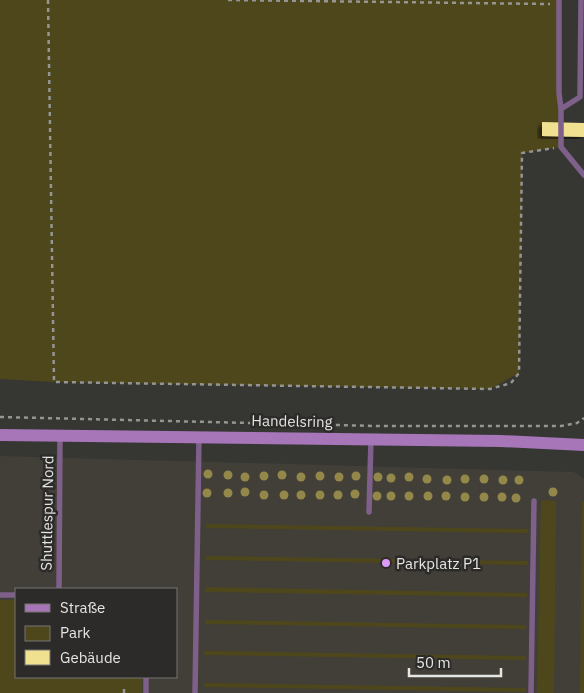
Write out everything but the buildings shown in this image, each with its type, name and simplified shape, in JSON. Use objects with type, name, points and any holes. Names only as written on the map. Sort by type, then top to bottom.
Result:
[{"type":"main road","name":"Handelsring","points":[[0,435],[500,441],[584,445]]},
{"type":"lane","points":[[561,109],[580,97],[581,0]]},
{"type":"lane","points":[[559,2],[561,147],[584,175]]},
{"type":"lane","name":"Shuttlespur Nord","points":[[59,588],[60,436]]},
{"type":"lane","points":[[195,693],[199,436]]},
{"type":"lane","points":[[369,512],[371,439]]},
{"type":"lane","points":[[531,693],[534,501]]},
{"type":"lane","points":[[0,595],[15,594]]},
{"type":"lane","points":[[146,678],[146,693]]},
{"type":"path","points":[[48,0],[54,382],[490,389],[511,383],[519,373],[522,153],[561,147]]},
{"type":"path","points":[[228,0],[559,2]]},
{"type":"path","points":[[0,417],[377,426],[561,426],[577,423],[584,418]]},
{"type":"shaded area","name":"Parkplatz P1","points":[[0,456],[574,472],[584,479],[582,693],[0,693]]},
{"type":"green space","points":[[0,0],[559,0],[561,147],[522,153],[519,373],[490,389],[54,382],[0,379]]},
{"type":"green space","points":[[541,500],[556,501],[554,693],[537,693]]},
{"type":"green space","points":[[582,502],[584,502],[584,693],[580,693]]},
{"type":"green space","points":[[206,524],[528,529],[528,533],[206,528]]},
{"type":"green space","points":[[206,556],[528,561],[528,565],[206,560]]},
{"type":"green space","points":[[205,587],[527,593],[527,597],[205,592]]},
{"type":"green space","points":[[0,600],[15,600],[15,678],[142,678],[142,693],[0,693]]},
{"type":"green space","points":[[205,620],[526,625],[526,629],[205,624]]},
{"type":"green space","points":[[204,651],[526,656],[526,660],[204,655]]},
{"type":"green space","points":[[204,683],[526,688],[526,692],[204,687]]},
{"type":"place","name":"Parkplatz P1","points":[[386,563]]}]
